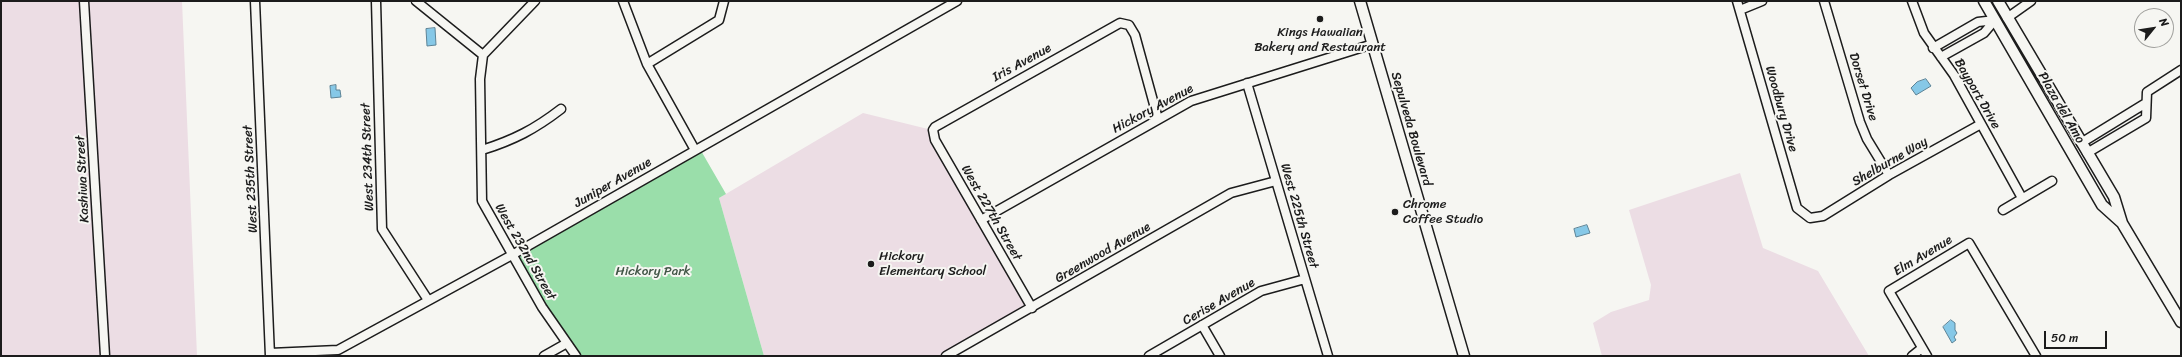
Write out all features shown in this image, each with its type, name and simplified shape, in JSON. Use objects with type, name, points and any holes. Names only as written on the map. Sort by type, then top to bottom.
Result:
[{"type":"main road","name":"Sepulveda Boulevard","points":[[1360,1],[1464,356]]},
{"type":"main road","name":"Plaza del Amo","points":[[1984,1],[2102,205],[2122,223]]},
{"type":"main road","name":"Plaza del Amo","points":[[1998,1],[2011,15],[2081,143],[2114,197],[2122,223],[2181,322]]},
{"type":"main road","points":[[1996,22],[2011,15]]},
{"type":"main road","points":[[2076,160],[2087,153]]},
{"type":"street","name":"Kashiwa Street","points":[[84,1],[105,356]]},
{"type":"street","name":"West 235th Street","points":[[255,1],[270,354]]},
{"type":"street","name":"West 234th Street","points":[[376,1],[382,229],[428,300]]},
{"type":"street","points":[[416,1],[483,55],[535,1]]},
{"type":"street","points":[[623,1],[647,64],[695,150]]},
{"type":"street","points":[[647,64],[719,20],[724,1]]},
{"type":"street","name":"Juniper Avenue","points":[[270,354],[338,350],[512,255],[957,1]]},
{"type":"street","name":"Woodbury Drive","points":[[1737,1],[1797,208],[1810,218]]},
{"type":"street","points":[[1740,10],[1762,1]]},
{"type":"street","name":"Dorset Drive","points":[[1824,1],[1860,122],[1867,139],[1888,175]]},
{"type":"street","name":"Bayport Drive","points":[[1912,1],[1924,33],[1933,48],[1954,75],[2022,198]]},
{"type":"street","points":[[2011,15],[2032,1]]},
{"type":"street","points":[[2011,15],[2019,13],[2036,1]]},
{"type":"street","points":[[1933,48],[1978,22],[1996,22]]},
{"type":"street","points":[[1941,57],[1984,33],[1996,22]]},
{"type":"street","name":"Iris Avenue","points":[[933,130],[940,122],[1114,24],[1125,23],[1133,29],[1136,35],[1158,119]]},
{"type":"street","points":[[1956,35],[1962,45]]},
{"type":"street","name":"Hickory Avenue","points":[[981,220],[1201,96],[1373,44]]},
{"type":"street","name":"West 232nd Street","points":[[483,55],[480,79],[482,201],[542,307],[576,356]]},
{"type":"street","points":[[2087,153],[2146,118],[2147,92],[2181,70]]},
{"type":"street","name":"West 225th Street","points":[[1247,83],[1328,356]]},
{"type":"street","points":[[2081,143],[2146,103]]},
{"type":"street","points":[[482,150],[509,141],[537,127],[560,109]]},
{"type":"street","name":"Shelburne Way","points":[[1810,218],[1823,216],[1888,175],[1981,124]]},
{"type":"street","name":"West 227th Street","points":[[933,130],[934,140],[1032,308]]},
{"type":"street","name":"Greenwood Avenue","points":[[946,356],[1231,193],[1276,181]]},
{"type":"street","points":[[2003,210],[2052,182]]},
{"type":"street","name":"Elm Avenue","points":[[1922,348],[1889,291],[1969,243],[2036,356]]},
{"type":"street","name":"Cerise Avenue","points":[[1149,356],[1261,291],[1305,279]]},
{"type":"street","points":[[1202,325],[1220,356]]},
{"type":"street","points":[[544,356],[567,342]]},
{"type":"street","points":[[1912,356],[1922,348],[1927,356]]},
{"type":"shaded area","points":[[1,1],[182,1],[197,356],[1,356]]},
{"type":"shaded area","name":"Hickory Elementary School","points":[[863,113],[932,130],[1030,307],[943,356],[764,356],[719,198]]},
{"type":"shaded area","points":[[1740,173],[1763,248],[1818,271],[1869,356],[1602,356],[1593,323],[1611,312],[1649,300],[1651,285],[1629,210]]},
{"type":"green space","name":"Hickory Park","points":[[700,149],[726,194],[719,198],[764,356],[577,356],[513,255]]},
{"type":"water","points":[[435,28],[436,45],[427,46],[426,29]]},
{"type":"water","points":[[1926,79],[1931,86],[1916,95],[1911,88],[1917,82]]},
{"type":"water","points":[[336,85],[336,90],[340,90],[341,97],[331,98],[330,86]]},
{"type":"water","points":[[1587,225],[1590,233],[1576,237],[1574,229]]},
{"type":"water","points":[[1951,320],[1955,323],[1955,330],[1957,333],[1954,337],[1956,340],[1952,343],[1943,327]]},
{"type":"place","name":"Kings Hawaiian Bakery and Restaurant","points":[[1320,19]]},
{"type":"place","name":"Chrome Coffee Studio","points":[[1395,212]]},
{"type":"place","name":"Hickory Elementary School","points":[[871,264]]}]
